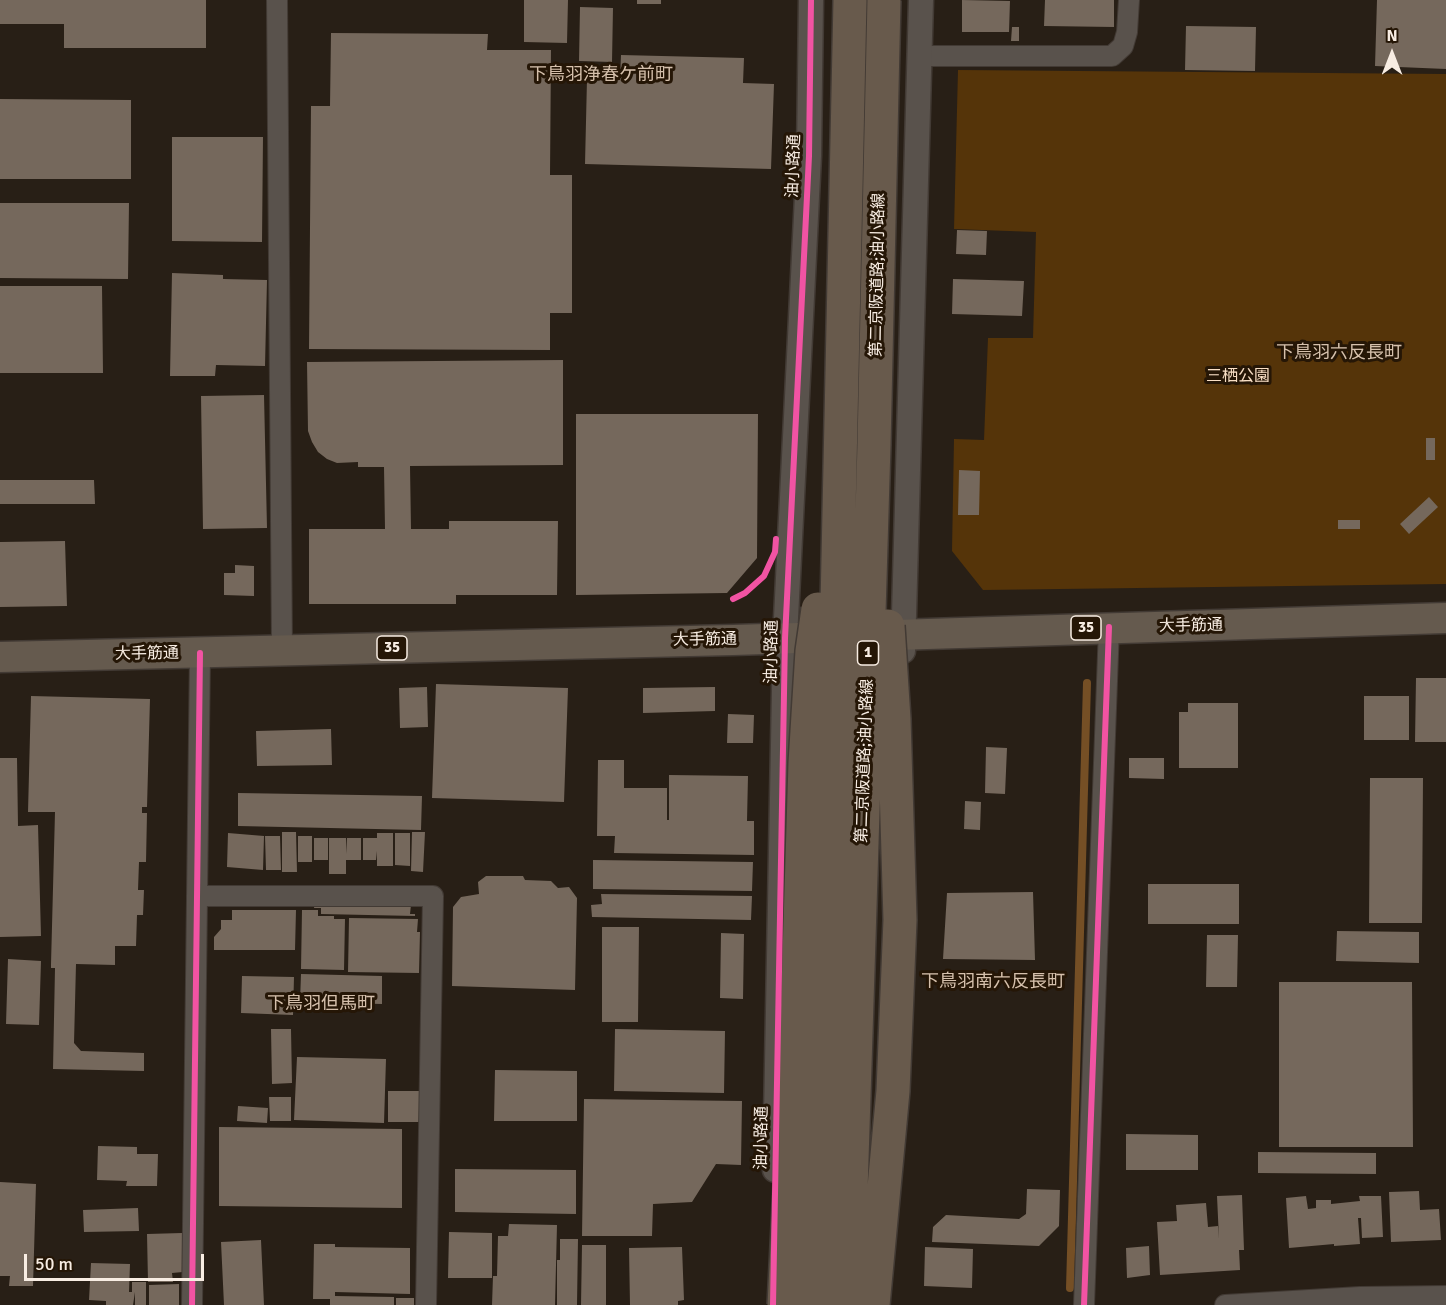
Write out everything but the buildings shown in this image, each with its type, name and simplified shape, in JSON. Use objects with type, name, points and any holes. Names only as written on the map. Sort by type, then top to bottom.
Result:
[{"type":"highway","name":"第二京阪道路;油小路線","points":[[814,1305],[823,1144],[830,931],[850,0]]},
{"type":"highway","name":"第二京阪道路;油小路線","points":[[844,1305],[852,1179],[874,445],[884,0]]},
{"type":"highway","points":[[784,1305],[795,1086],[805,763],[812,651],[839,444]]},
{"type":"highway","points":[[873,1305],[893,1091],[900,920],[894,718],[874,445]]},
{"type":"main road","name":"大手筋通","points":[[0,657],[785,638],[1109,627],[1269,625],[1446,618]]},
{"type":"street","points":[[277,0],[282,651]]},
{"type":"street","name":"油小路通","points":[[773,1305],[785,638],[809,156],[811,0]]},
{"type":"street","points":[[886,1305],[888,1040],[904,633],[921,0]]},
{"type":"street","points":[[920,56],[1112,56],[1123,46],[1127,32],[1129,0]]},
{"type":"street","points":[[1084,1305],[1109,627]]},
{"type":"street","points":[[192,1305],[200,653]]},
{"type":"street","points":[[197,896],[433,896],[426,1305]]},
{"type":"street","points":[[1225,1305],[1360,1297],[1446,1296]]},
{"type":"green space","name":"三栖公園","points":[[958,70],[1446,74],[1446,584],[983,590],[952,551],[954,439],[984,440],[988,338],[1033,338],[1036,232],[954,229]]},
{"type":"waterway","points":[[1070,1288],[1087,683]]},
{"type":"cycle path","points":[[773,1305],[785,638],[809,156],[811,0]]},
{"type":"cycle path","points":[[733,599],[745,593],[764,576],[775,552],[776,539]]},
{"type":"cycle path","points":[[1084,1305],[1109,627]]},
{"type":"cycle path","points":[[192,1305],[200,653]]},
{"type":"district","name":"下鳥羽浄春ケ前町","points":[[601,75]]},
{"type":"district","name":"下鳥羽六反長町","points":[[1339,353]]},
{"type":"district","name":"下鳥羽南六反長町","points":[[993,982]]},
{"type":"district","name":"下鳥羽但馬町","points":[[321,1004]]}]
